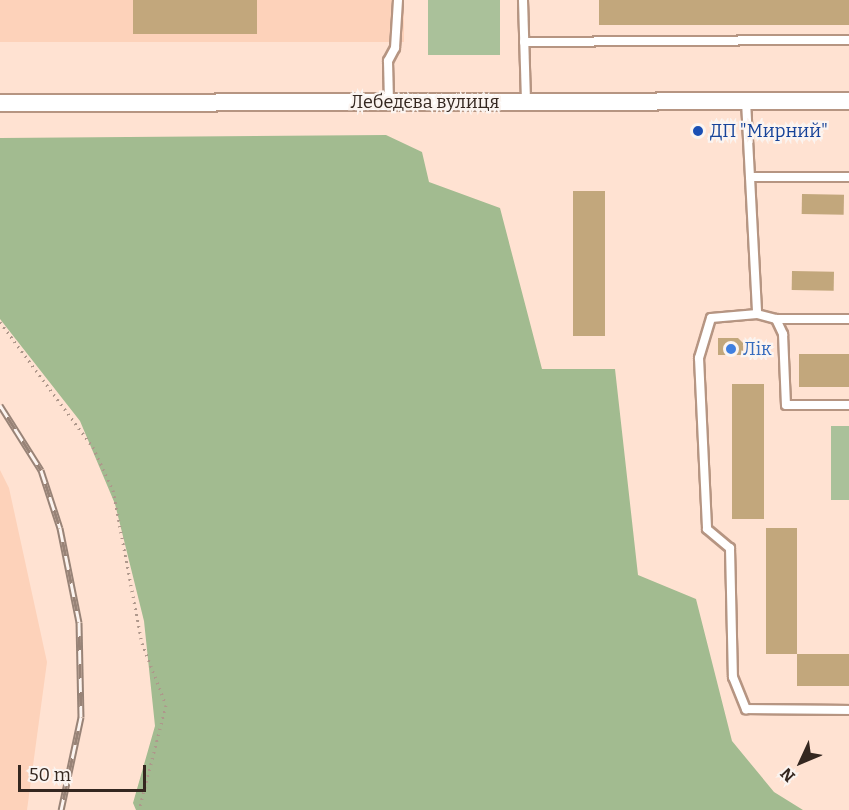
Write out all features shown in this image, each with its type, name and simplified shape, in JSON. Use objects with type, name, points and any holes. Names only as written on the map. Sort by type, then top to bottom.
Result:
[{"type":"street","name":"Лебедєва вулиця","points":[[0,103],[849,101]]},
{"type":"lane","points":[[389,102],[388,61],[395,48],[398,0]]},
{"type":"lane","points":[[523,0],[526,102]]},
{"type":"lane","points":[[524,42],[849,40]]},
{"type":"lane","points":[[746,101],[757,314]]},
{"type":"lane","points":[[750,177],[849,177]]},
{"type":"lane","points":[[849,319],[776,318],[757,314],[711,318],[699,358],[707,529],[730,548],[733,677],[746,709],[849,710]]},
{"type":"lane","points":[[776,318],[783,334],[786,405],[849,405]]},
{"type":"path","points":[[0,322],[93,447],[113,490],[142,643],[166,705],[139,810]]},
{"type":"shaded area","points":[[0,0],[404,0],[404,42],[0,42]]},
{"type":"shaded area","points":[[0,470],[9,488],[47,662],[27,810],[0,810]]},
{"type":"green space","points":[[428,0],[500,0],[500,55],[428,55]]},
{"type":"green space","points":[[386,135],[422,152],[429,182],[500,208],[542,369],[615,369],[638,575],[696,599],[732,741],[774,792],[803,810],[136,810],[133,803],[155,726],[144,621],[115,504],[80,421],[0,319],[0,138]]},
{"type":"green space","points":[[831,426],[849,426],[849,500],[831,500]]},
{"type":"building","points":[[133,0],[257,0],[257,34],[133,34]]},
{"type":"building","points":[[599,0],[849,0],[849,25],[599,25]]},
{"type":"building","points":[[573,191],[605,191],[605,336],[573,336]]},
{"type":"building","points":[[802,194],[844,195],[844,215],[802,214]]},
{"type":"building","points":[[792,271],[834,272],[834,291],[792,290]]},
{"type":"building","name":"Лік","points":[[718,338],[738,338],[743,343],[743,355],[718,355]]},
{"type":"building","points":[[799,354],[849,354],[849,387],[799,387]]},
{"type":"building","points":[[732,384],[764,384],[764,519],[732,519]]},
{"type":"building","points":[[766,528],[797,528],[797,654],[766,654]]},
{"type":"building","points":[[797,654],[849,654],[849,686],[797,686]]},
{"type":"railway","points":[[0,405],[41,470],[60,528],[79,622],[81,717],[61,810]]},
{"type":"place","name":"ДП \"Мирний\"","points":[[698,131]]},
{"type":"place","name":"Лік","points":[[731,349]]}]
